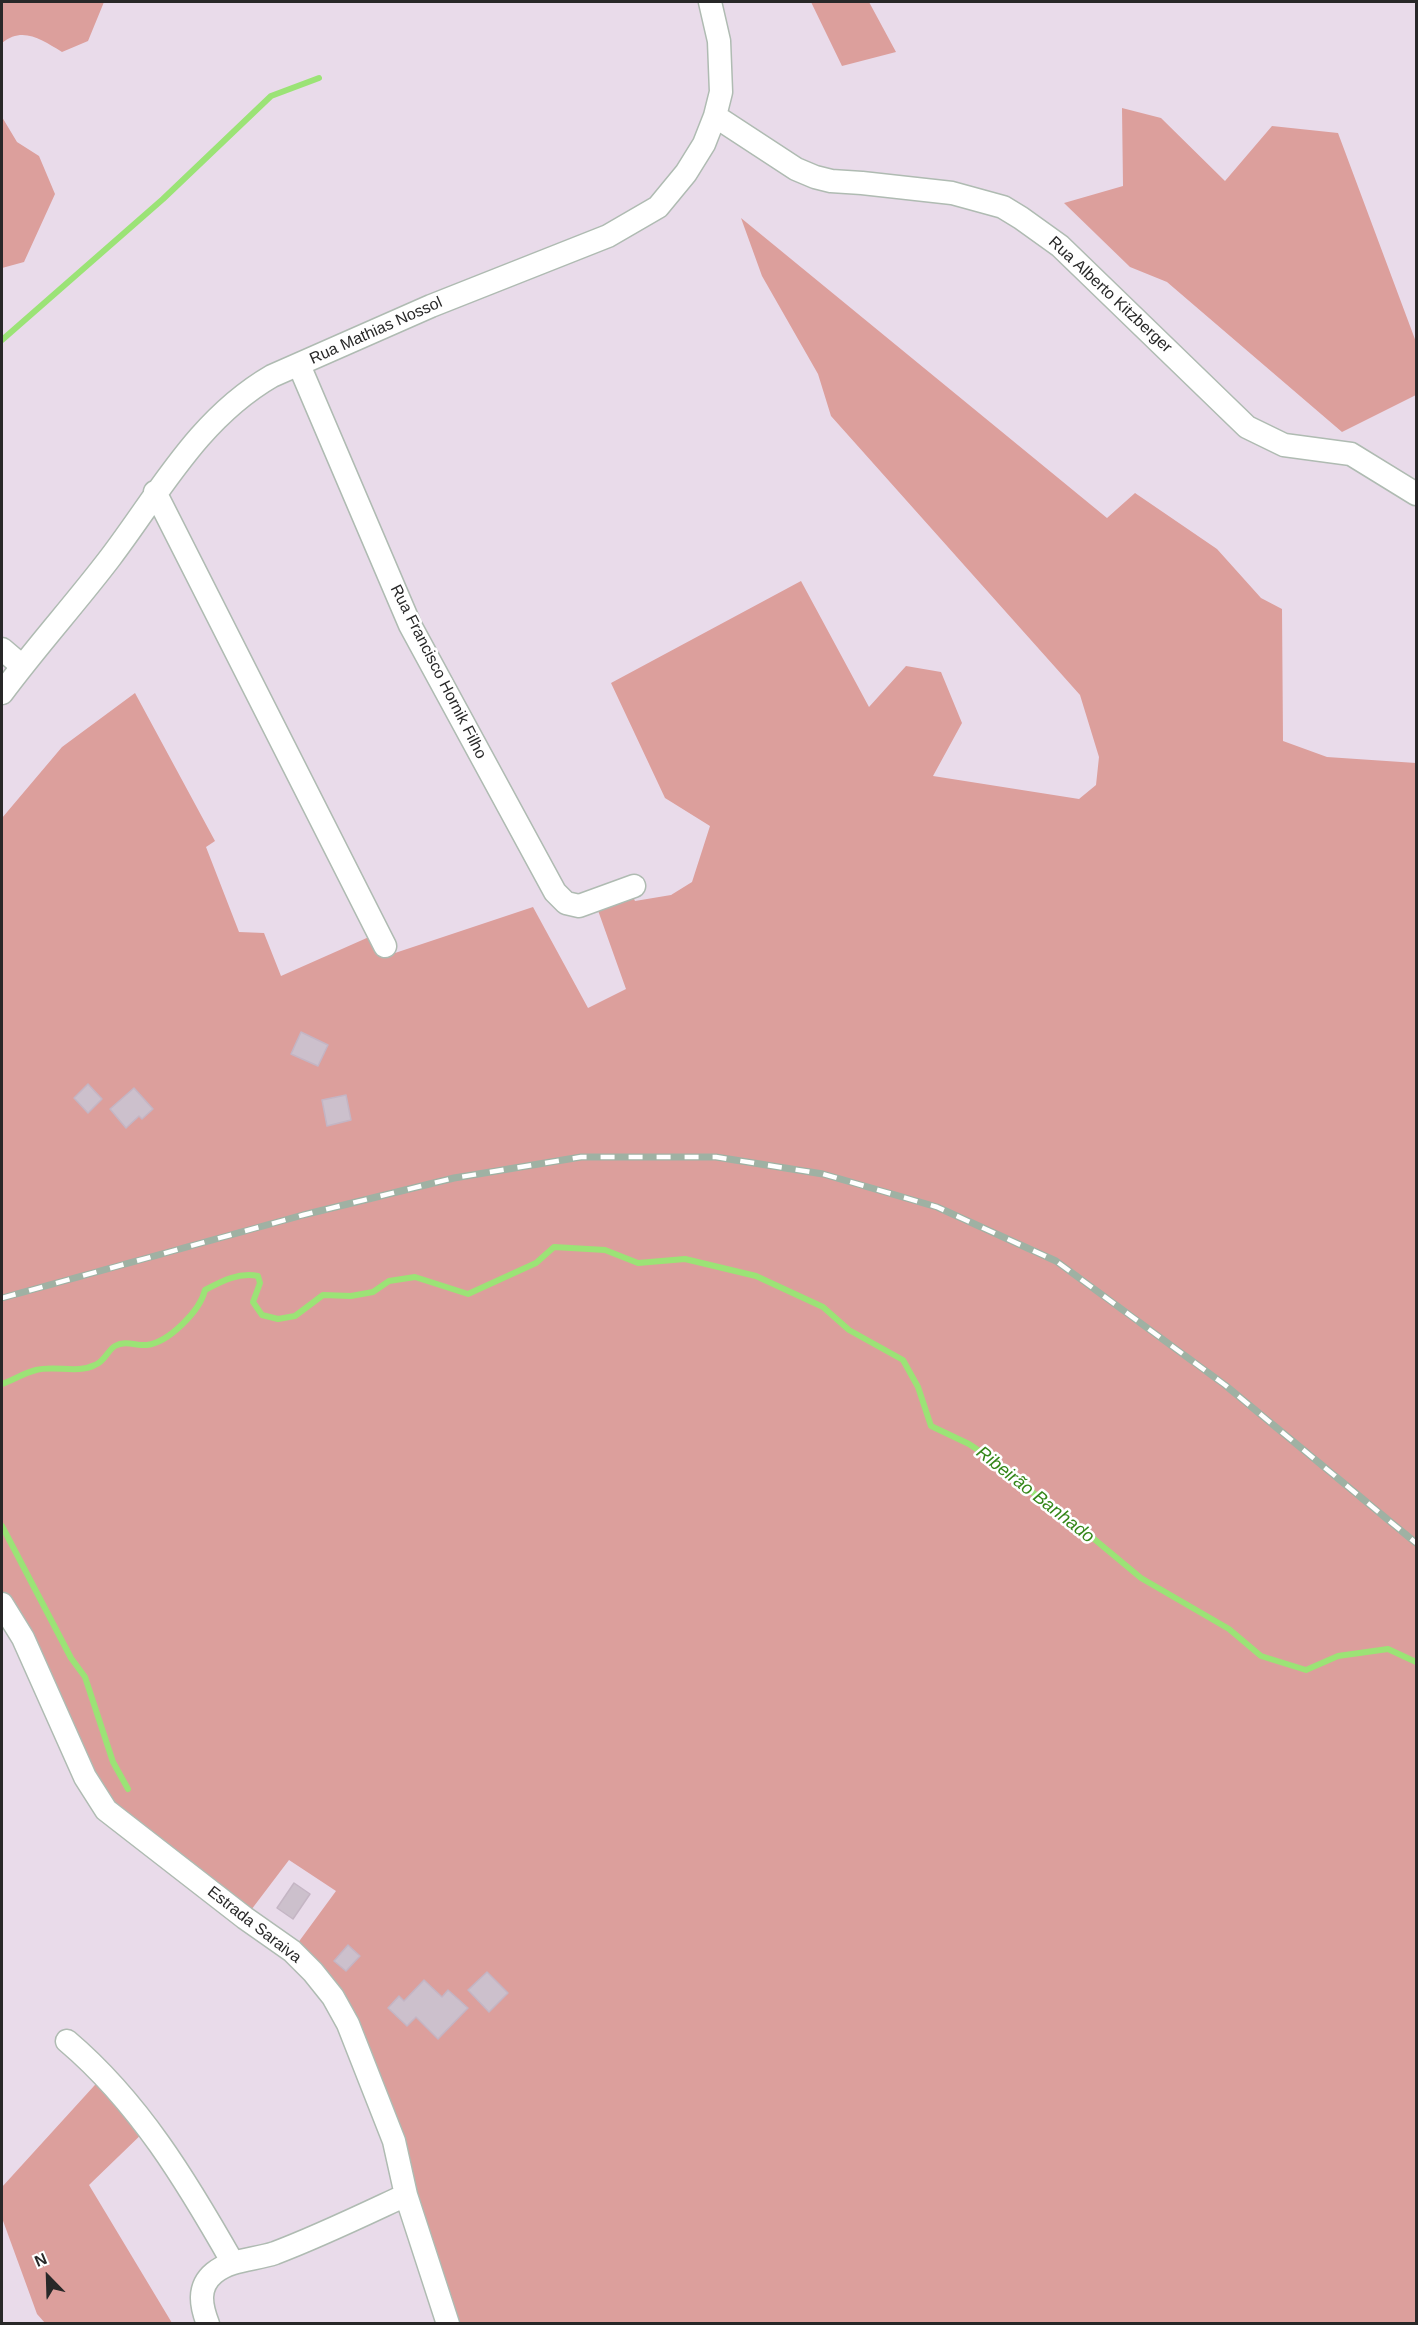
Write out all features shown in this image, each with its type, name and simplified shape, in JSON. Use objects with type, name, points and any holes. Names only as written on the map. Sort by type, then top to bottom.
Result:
[{"type":"street","name":"Rua Mathias Nossol","points":[[2,693],[111,558],[155,492],[204,432],[237,400],[272,376],[431,306],[608,236],[658,207],[686,173],[704,144],[715,116],[721,92],[719,41],[710,2]]},
{"type":"street","name":"Rua Alberto Kitzberger","points":[[715,116],[796,169],[815,177],[831,181],[951,193],[1003,207],[1060,246],[1247,427],[1284,445],[1351,454],[1416,494]]},
{"type":"street","name":"Rua Francisco Hornik Filho","points":[[298,365],[410,625],[555,892],[566,903],[579,906],[634,886]]},
{"type":"street","points":[[155,492],[385,946]]},
{"type":"street","points":[[2,649],[22,666]]},
{"type":"street","name":"Estrada Saraiva","points":[[2,1604],[23,1638],[85,1777],[106,1810],[292,1951],[313,1972],[333,1998],[348,2024],[394,2142],[406,2195],[448,2324]]},
{"type":"street","points":[[67,2041],[91,2061],[165,2150],[187,2182],[233,2263]]},
{"type":"street","points":[[208,2324],[201,2307],[203,2288],[214,2273],[233,2263],[273,2254],[406,2195]]},
{"type":"shaded area","points":[[2,2],[104,2],[88,41],[62,52],[40,39],[25,35],[10,38],[2,43]]},
{"type":"shaded area","points":[[811,2],[869,2],[896,52],[842,66]]},
{"type":"shaded area","points":[[1122,108],[1161,118],[1225,181],[1272,126],[1338,133],[1416,342],[1416,395],[1342,432],[1167,282],[1130,267],[1064,203],[1123,186]]},
{"type":"shaded area","points":[[2,117],[17,142],[39,156],[55,194],[24,262],[2,268]]},
{"type":"shaded area","points":[[741,218],[1107,518],[1135,493],[1217,549],[1261,598],[1282,609],[1283,741],[1327,757],[1416,763],[1416,2323],[448,2323],[348,2024],[292,1951],[336,1891],[289,1860],[245,1918],[106,1810],[2,1604],[2,818],[62,747],[135,693],[215,841],[206,847],[239,932],[264,933],[281,976],[378,933],[392,954],[533,907],[588,1008],[626,989],[595,902],[629,888],[635,901],[671,895],[692,882],[710,826],[665,798],[611,683],[801,581],[869,707],[906,666],[941,672],[962,723],[933,776],[1079,799],[1096,785],[1099,757],[1080,695],[831,416],[818,374],[762,276]]},
{"type":"shaded area","points":[[104,2075],[148,2128],[89,2185],[172,2323],[45,2323],[37,2314],[2,2218],[2,2187]]},
{"type":"building","points":[[301,1032],[328,1045],[318,1066],[291,1054]]},
{"type":"building","points":[[88,1084],[102,1099],[88,1113],[74,1098]]},
{"type":"building","points":[[134,1088],[153,1109],[142,1119],[139,1116],[126,1128],[110,1109]]},
{"type":"building","points":[[346,1095],[351,1120],[327,1126],[322,1100]]},
{"type":"building","points":[[294,1883],[310,1894],[293,1919],[277,1908]]},
{"type":"building","points":[[348,1945],[360,1956],[346,1971],[334,1961]]},
{"type":"building","points":[[487,1972],[508,1993],[489,2012],[468,1990]]},
{"type":"building","points":[[424,1980],[442,1997],[448,1990],[468,2008],[438,2039],[416,2017],[407,2026],[388,2008],[399,1996],[404,2001]]},
{"type":"waterway","points":[[2,340],[163,199],[271,96],[319,78]]},
{"type":"waterway","name":"Ribeirão Banhado","points":[[2,1384],[36,1370],[88,1368],[98,1363],[119,1344],[156,1343],[174,1332],[190,1316],[205,1290],[237,1276],[258,1276],[260,1283],[253,1302],[262,1315],[278,1319],[295,1316],[323,1295],[351,1296],[373,1292],[389,1281],[415,1277],[468,1294],[536,1263],[554,1247],[605,1250],[638,1263],[685,1259],[756,1276],[823,1307],[849,1330],[903,1360],[918,1387],[931,1426],[969,1444],[1005,1468],[1141,1578],[1229,1629],[1261,1656],[1306,1670],[1338,1656],[1388,1649],[1416,1662]]},
{"type":"waterway","points":[[2,1526],[71,1658],[85,1677],[113,1762],[128,1789]]},
{"type":"railway","points":[[2,1298],[303,1215],[454,1178],[581,1157],[716,1157],[823,1174],[937,1207],[1056,1261],[1225,1385],[1416,1543]]}]
